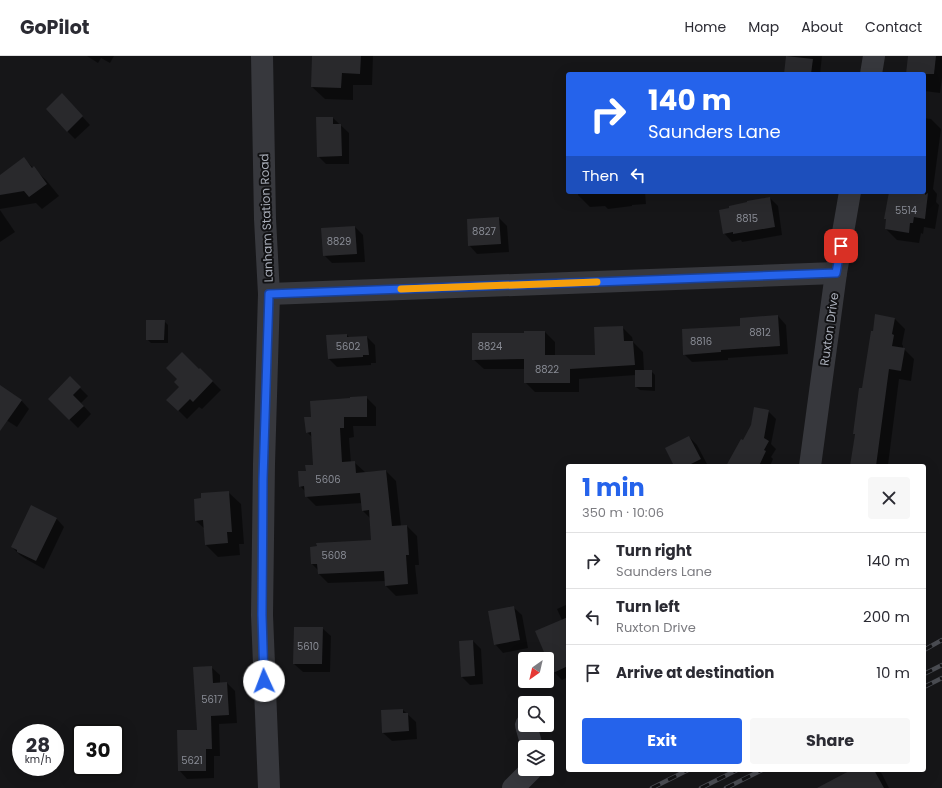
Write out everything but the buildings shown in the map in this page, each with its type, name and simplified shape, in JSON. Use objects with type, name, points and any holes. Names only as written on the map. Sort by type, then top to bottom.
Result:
[{"type":"street","name":"Lanham Station Road","points":[[262,56],[265,219],[269,294],[264,464],[262,615],[269,788]]},
{"type":"street","points":[[871,72],[874,56]]},
{"type":"street","name":"Ruxton Drive","points":[[810,464],[836,273],[850,194]]},
{"type":"street","points":[[269,294],[836,273]]},
{"type":"street","points":[[513,788],[525,776]]},
{"type":"railway","points":[[926,649],[942,640]]},
{"type":"railway","points":[[926,673],[942,665]]},
{"type":"railway","points":[[926,686],[942,678]]},
{"type":"railway","points":[[652,788],[684,772]]},
{"type":"railway","points":[[701,788],[733,772]]},
{"type":"railway","points":[[726,788],[758,772]]},
{"type":"slow traffic","points":[[401,289],[597,282]]},
{"type":"route","points":[[264,681],[262,615],[263,479],[269,294],[836,273],[841,246]]}]
